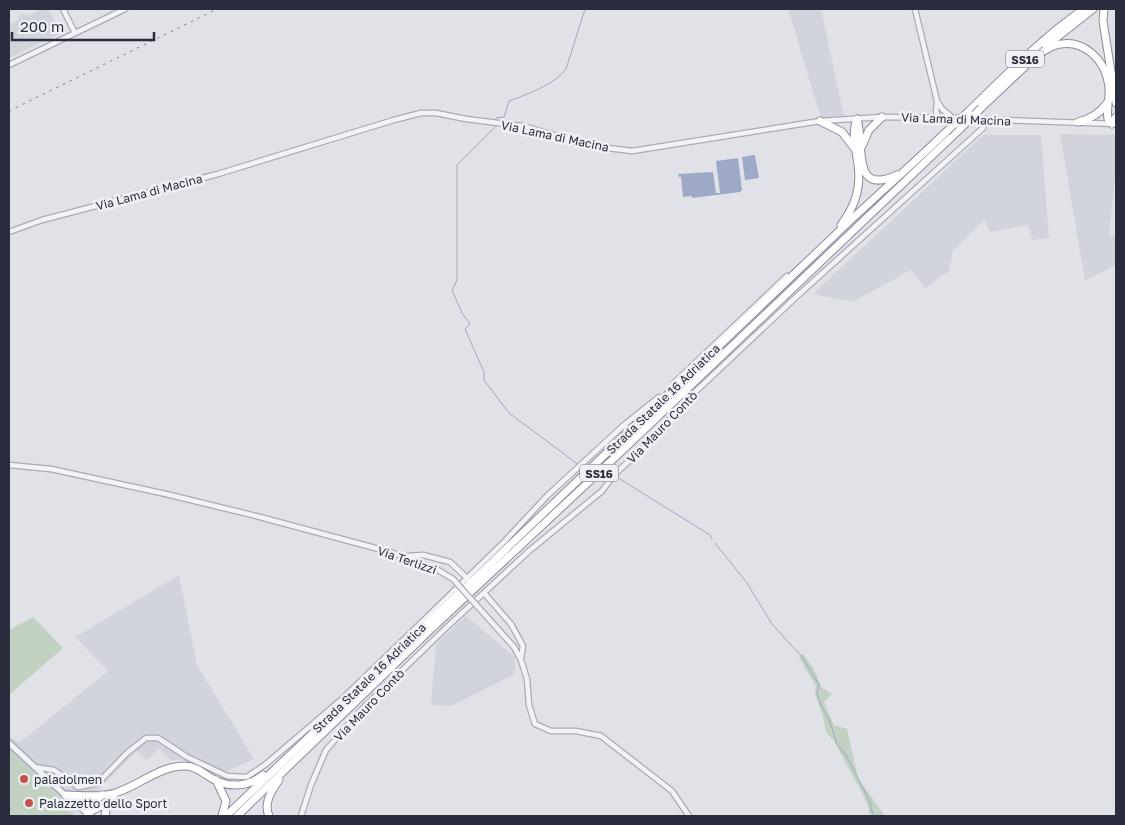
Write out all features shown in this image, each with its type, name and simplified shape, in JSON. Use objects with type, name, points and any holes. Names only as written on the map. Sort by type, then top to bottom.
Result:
[{"type":"highway","name":"Strada Statale 16 Adriatica","points":[[226,816],[831,238],[904,172],[1008,73],[1084,9]]},
{"type":"highway","name":"Strada Statale 16 Adriatica","points":[[236,816],[1033,59],[1093,9]]},
{"type":"highway","points":[[1104,9],[1103,21],[1114,102],[1107,111],[1108,118],[1115,122]]},
{"type":"highway","points":[[1033,59],[1051,47],[1063,43],[1074,43],[1083,47],[1098,59],[1103,68],[1114,102]]},
{"type":"highway","points":[[1078,122],[1091,118],[1114,102]]},
{"type":"highway","points":[[858,151],[869,130],[882,117]]},
{"type":"highway","points":[[831,238],[852,210],[858,195],[860,180],[858,151],[861,128],[857,119]]},
{"type":"highway","points":[[820,121],[842,132],[858,151],[862,166],[868,176],[878,181],[887,180],[904,172]]},
{"type":"highway","points":[[65,795],[117,793],[165,769],[177,766],[188,766],[198,769],[216,780],[236,786],[258,779],[305,740]]},
{"type":"highway","points":[[269,816],[267,812],[270,793],[293,762]]},
{"type":"highway","points":[[216,780],[226,801],[222,816]]},
{"type":"highway","points":[[89,815],[107,803],[117,793]]},
{"type":"highway","points":[[89,815],[89,806],[103,795]]},
{"type":"highway","points":[[105,816],[107,803]]},
{"type":"street","points":[[63,9],[75,33]]},
{"type":"street","points":[[9,65],[125,9]]},
{"type":"street","points":[[914,9],[940,118]]},
{"type":"street","points":[[928,118],[939,109]]},
{"type":"street","points":[[939,109],[953,118]]},
{"type":"street","name":"Via Lama di Macina","points":[[9,232],[42,220],[218,174],[384,122],[421,113],[436,113],[466,119],[524,126],[591,146],[632,151],[820,121],[882,117],[1115,122]]},
{"type":"street","name":"Via Mauro Contò","points":[[301,816],[311,785],[326,750],[362,709],[529,551],[602,491],[614,475],[644,447],[693,394],[795,298],[984,128],[986,119]]},
{"type":"street","points":[[34,767],[54,770],[78,787],[98,782],[127,752],[146,738],[158,738],[208,768],[227,776],[247,777],[266,764],[341,700],[468,578],[547,496],[624,425],[656,401],[787,276]]},
{"type":"street","name":"Via Terlizzi","points":[[9,465],[51,469],[260,517],[404,556],[438,570],[453,579],[514,647],[521,660],[527,680],[529,705],[535,724],[551,731],[576,731],[601,736],[672,791],[690,816]]},
{"type":"street","points":[[404,556],[423,555],[450,562],[468,578]]},
{"type":"street","points":[[484,594],[511,624],[523,646],[521,660]]},
{"type":"street","points":[[9,743],[89,815]]},
{"type":"shaded area","points":[[41,9],[48,9],[61,33],[9,58],[9,25],[18,20],[20,14],[27,16]]},
{"type":"shaded area","points":[[788,9],[825,9],[821,10],[844,116],[821,118]]},
{"type":"shaded area","points":[[1060,134],[1116,135],[1116,166],[1109,236],[1116,236],[1116,265],[1085,281]]},
{"type":"shaded area","points":[[983,135],[1041,135],[1049,238],[1032,240],[1028,225],[990,232],[985,219],[953,251],[949,271],[925,288],[911,270],[853,302],[813,294]]},
{"type":"shaded area","points":[[179,575],[197,665],[254,759],[222,774],[183,760],[170,760],[159,748],[147,760],[137,751],[72,816],[9,816],[9,735],[19,743],[108,671],[75,637]]},
{"type":"shaded area","points":[[466,616],[515,657],[515,674],[451,706],[431,705],[436,644]]},
{"type":"green space","points":[[33,617],[63,648],[9,695],[9,630]]},
{"type":"green space","points":[[802,653],[813,667],[822,688],[832,694],[824,702],[834,725],[847,729],[858,778],[885,816],[870,816],[863,795],[834,741],[826,732],[823,716],[815,695],[816,686],[799,658]]},
{"type":"green space","name":"paladolmen","points":[[9,749],[71,809],[70,811],[73,816],[9,816]]},
{"type":"water","points":[[755,156],[759,178],[745,180],[742,157]]},
{"type":"water","points":[[738,158],[742,190],[740,192],[692,198],[692,196],[683,197],[681,177],[678,174],[713,172],[716,193],[720,193],[716,161]]},
{"type":"waterway","points":[[496,118],[504,117],[509,101],[548,84],[566,69],[585,9]]},
{"type":"waterway","points":[[495,125],[457,165],[457,280],[452,290],[462,313],[470,324],[465,329],[484,372],[484,380],[509,413],[579,465]]},
{"type":"waterway","points":[[615,476],[710,535],[712,539]]},
{"type":"waterway","points":[[715,543],[747,583],[772,624],[803,658],[819,685],[817,693],[830,722],[837,744],[847,757],[870,802],[873,816]]},
{"type":"tunnel","points":[[580,466],[614,475]]},
{"type":"railway","points":[[9,111],[217,9]]},
{"type":"place","name":"paladolmen","points":[[24,779]]},
{"type":"place","name":"Palazzetto dello Sport","points":[[29,803]]}]
